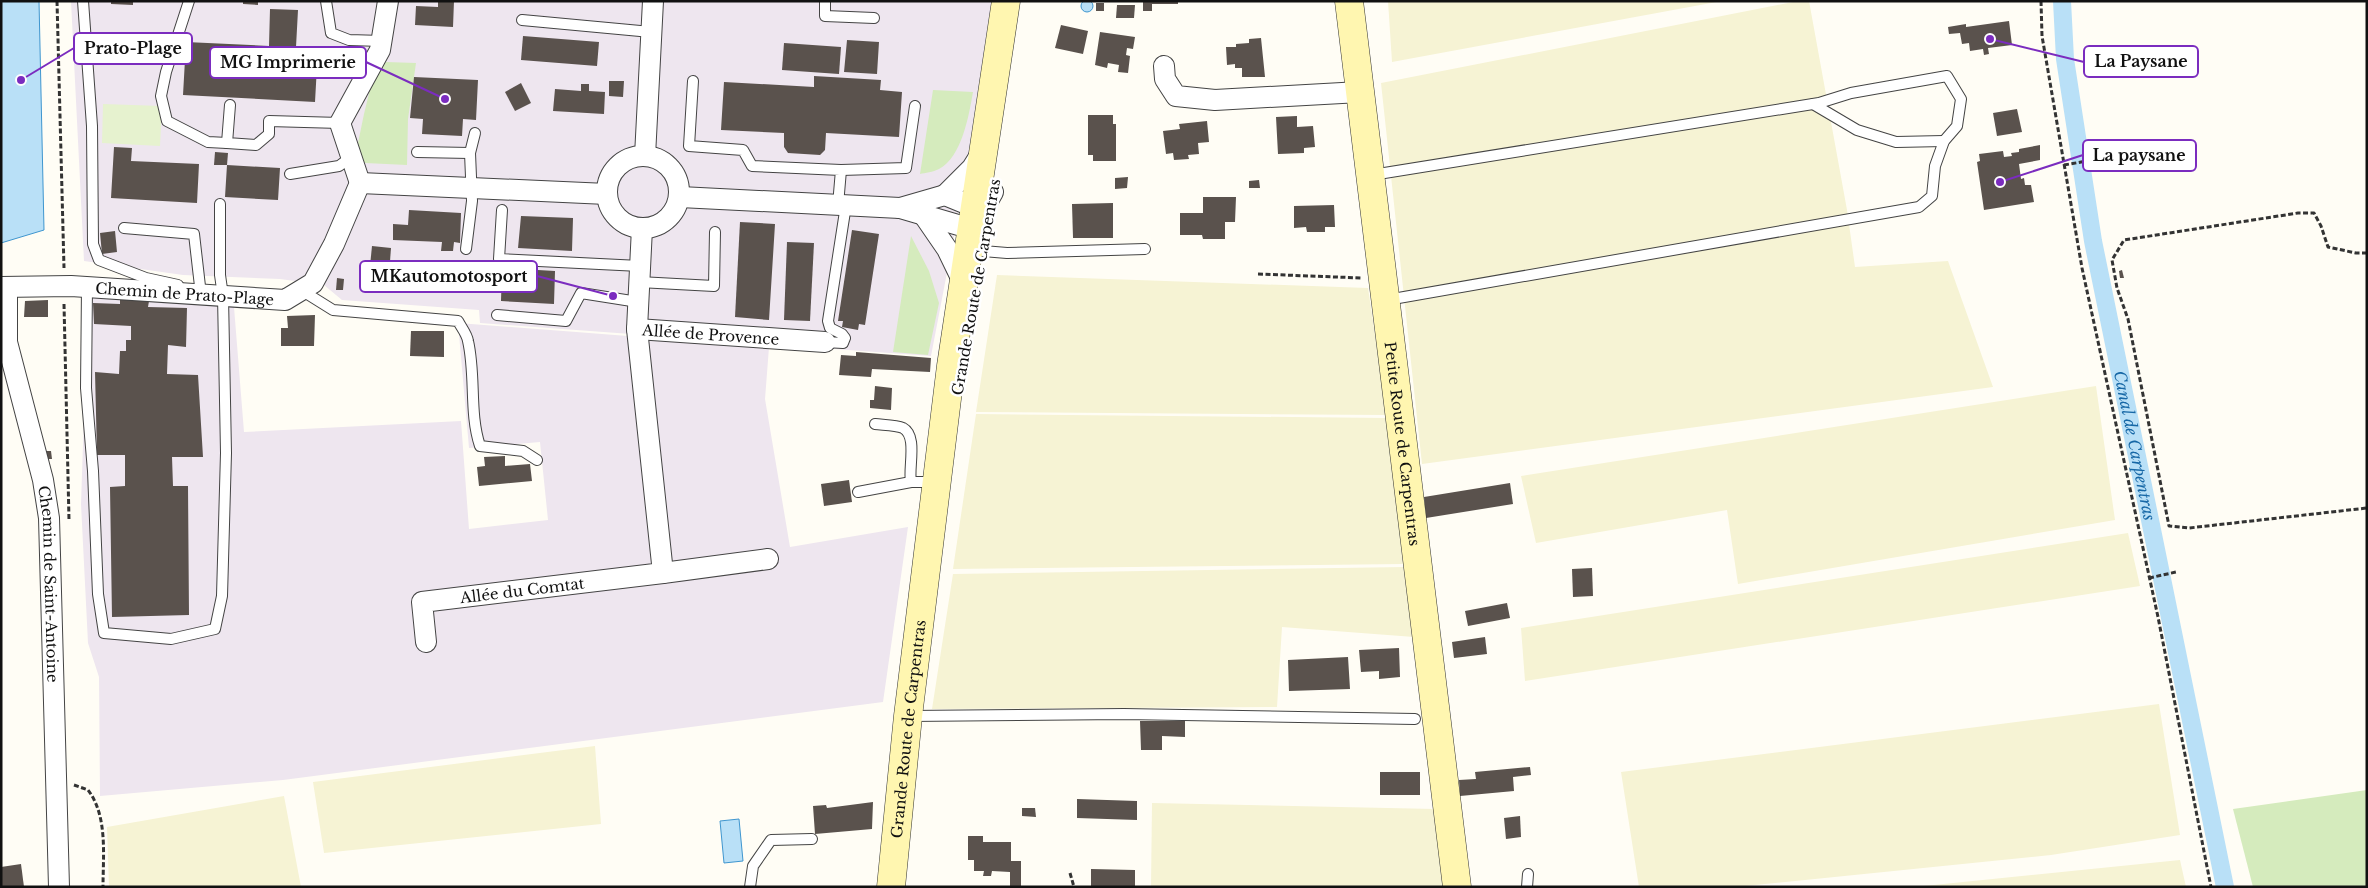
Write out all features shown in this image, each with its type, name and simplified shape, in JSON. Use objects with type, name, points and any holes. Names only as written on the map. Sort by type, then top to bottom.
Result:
[{"type":"main road","name":"Grande Route de Carpentras","points":[[891,887],[908,716],[926,572],[975,269],[983,150],[1006,1]]},
{"type":"main road","name":"Grande Route de Carpentras","points":[[926,572],[924,482],[975,269],[980,210],[1020,1]]},
{"type":"main road","name":"Petite Route de Carpentras","points":[[1349,1],[1457,887]]},
{"type":"street","points":[[388,1],[380,50],[340,123],[360,183],[607,194]]},
{"type":"street","points":[[645,156],[653,1]]},
{"type":"street","points":[[1164,66],[1166,79],[1176,96],[1215,100],[1360,92]]},
{"type":"street","points":[[900,208],[945,195],[972,168],[983,150]]},
{"type":"street","points":[[645,156],[657,158],[668,165],[675,174],[679,185],[680,198],[670,216],[652,227],[642,228],[626,224],[614,214],[607,194],[608,182],[622,162],[633,157],[645,156]]},
{"type":"street","name":"Chemin de Prato-Plage","points":[[4,287],[87,287],[285,300],[313,282],[334,244],[360,183]]},
{"type":"street","points":[[945,195],[980,210]]},
{"type":"street","points":[[680,198],[900,208],[926,217],[980,210]]},
{"type":"street","points":[[926,217],[947,249],[975,269]]},
{"type":"street","name":"Allée de Provence","points":[[642,228],[637,329],[825,342]]},
{"type":"street","name":"Chemin de Saint-Antoine","points":[[4,287],[7,342],[43,480],[49,518],[69,782],[59,887]]},
{"type":"street","points":[[637,329],[662,573]]},
{"type":"street","name":"Allée du Comtat","points":[[426,642],[422,602],[768,560]]},
{"type":"lane","points":[[83,1],[92,126],[93,244],[98,260],[146,278],[182,286],[195,294]]},
{"type":"lane","points":[[189,1],[166,72],[161,96],[167,121],[208,142],[256,145],[269,134],[269,121],[340,123]]},
{"type":"lane","points":[[326,1],[331,33],[350,40],[382,41]]},
{"type":"lane","points":[[825,1],[825,16],[874,18]]},
{"type":"lane","points":[[522,20],[651,32]]},
{"type":"lane","points":[[1369,176],[1813,104],[1851,94],[1947,76],[1961,99],[1957,126],[1944,141],[1936,166],[1932,196],[1918,207],[1383,290]]},
{"type":"lane","points":[[693,81],[689,146],[743,150],[752,166],[841,170],[906,168],[916,106]]},
{"type":"lane","points":[[1813,104],[1857,130],[1896,142],[1944,141]]},
{"type":"lane","points":[[227,143],[230,105]]},
{"type":"lane","points":[[466,248],[472,201],[470,153],[475,133]]},
{"type":"lane","points":[[417,152],[470,153]]},
{"type":"lane","points":[[290,174],[340,166],[351,157]]},
{"type":"lane","points":[[825,342],[843,343],[845,338],[842,334],[830,328],[828,321],[842,205],[841,170]]},
{"type":"lane","points":[[87,287],[86,388],[93,471],[98,594],[104,633],[171,639],[215,628],[222,596],[226,453],[223,296],[220,275],[220,204]]},
{"type":"lane","points":[[502,210],[499,259],[639,283],[714,286],[715,232]]},
{"type":"lane","points":[[124,228],[194,234],[195,294]]},
{"type":"lane","points":[[975,269],[1007,253],[1145,249]]},
{"type":"lane","points":[[497,315],[566,322],[581,293],[639,283]]},
{"type":"lane","points":[[301,290],[333,310],[458,320],[468,340],[476,434],[480,446],[523,451],[537,460]]},
{"type":"lane","points":[[875,424],[904,428],[910,435],[912,447],[909,472],[924,482]]},
{"type":"lane","points":[[858,492],[924,482]]},
{"type":"lane","points":[[908,716],[1124,714],[1415,719]]},
{"type":"lane","points":[[750,887],[753,866],[771,840],[812,839]]},
{"type":"lane","points":[[1527,887],[1528,874]]},
{"type":"path","points":[[57,1],[70,526]]},
{"type":"path","points":[[2041,1],[2042,36],[2092,315],[2149,578],[2211,887]]},
{"type":"path","points":[[2064,165],[2087,161]]},
{"type":"path","points":[[2367,253],[2356,254],[2328,247],[2321,226],[2314,213],[2298,213],[2124,240],[2112,260],[2117,288],[2128,319],[2170,526],[2189,528],[2367,508]]},
{"type":"path","points":[[1258,274],[1383,290]]},
{"type":"path","points":[[2149,578],[2176,572]]},
{"type":"path","points":[[69,782],[75,792]]},
{"type":"path","points":[[69,782],[88,790],[99,809],[103,887]]},
{"type":"path","points":[[1070,873],[1074,887]]},
{"type":"shaded area","points":[[71,1],[993,1],[983,85],[931,356],[480,323],[479,310],[342,300],[324,285],[280,279],[183,275],[84,261]]},
{"type":"shaded area","points":[[1388,1],[1722,1],[1392,62]]},
{"type":"shaded area","points":[[1798,1],[1809,1],[1847,210],[1855,267],[1948,261],[1993,387],[1422,464],[1381,83]]},
{"type":"shaded area","points":[[997,275],[1368,288],[1387,415],[976,412]]},
{"type":"shaded area","points":[[88,294],[234,307],[244,432],[461,421],[469,529],[548,520],[540,442],[469,448],[458,323],[769,347],[765,399],[790,547],[908,527],[883,702],[283,780],[100,796],[99,677],[88,643],[81,504]]},
{"type":"shaded area","points":[[2096,386],[2115,520],[1738,584],[1727,510],[1536,543],[1521,476]]},
{"type":"shaded area","points":[[976,414],[1387,418],[1405,564],[953,569]]},
{"type":"shaded area","points":[[2128,533],[2140,586],[1525,681],[1521,628]]},
{"type":"shaded area","points":[[1405,567],[1414,637],[1282,627],[1277,707],[932,709],[953,574]]},
{"type":"shaded area","points":[[2159,704],[2180,835],[2051,855],[1735,887],[1639,887],[1621,772]]},
{"type":"shaded area","points":[[595,746],[601,824],[324,853],[313,782]]},
{"type":"shaded area","points":[[284,796],[301,887],[109,887],[107,827]]},
{"type":"shaded area","points":[[1152,803],[1435,809],[1446,887],[1151,887]]},
{"type":"shaded area","points":[[2180,860],[2186,887],[1914,887]]},
{"type":"green space","points":[[386,62],[416,63],[408,119],[407,165],[365,163],[359,156],[358,143],[371,85]]},
{"type":"green space","points":[[933,90],[973,92],[963,135],[953,155],[939,169],[920,174]]},
{"type":"green space","points":[[103,104],[162,106],[160,146],[102,143]]},
{"type":"green space","points":[[911,236],[929,271],[939,303],[928,355],[893,352]]},
{"type":"green space","points":[[2367,790],[2367,887],[2253,887],[2233,809]]},
{"type":"water","points":[[1087,0],[1093,6],[1087,12],[1081,6]]},
{"type":"water","points":[[1,1],[39,1],[44,230],[1,243]]},
{"type":"water","points":[[739,819],[743,861],[724,863],[720,821]]},
{"type":"building","points":[[111,1],[133,1],[133,5],[111,4]]},
{"type":"building","points":[[243,1],[258,1],[258,5],[243,4]]},
{"type":"building","points":[[438,1],[454,1],[453,27],[415,25],[416,6],[438,7]]},
{"type":"building","points":[[1143,1],[1178,1],[1178,4],[1152,4],[1152,11],[1143,11]]},
{"type":"building","points":[[1096,3],[1104,3],[1104,11],[1096,11]]},
{"type":"building","points":[[1117,5],[1135,5],[1134,18],[1116,18]]},
{"type":"building","points":[[270,9],[298,10],[296,47],[318,48],[315,102],[183,95],[186,42],[269,46]]},
{"type":"building","points":[[2009,21],[2012,45],[1988,48],[1989,54],[1984,55],[1983,49],[1970,51],[1969,43],[1962,44],[1960,33],[1949,34],[1948,27],[1966,24],[1966,27]]},
{"type":"building","points":[[1061,25],[1088,31],[1083,54],[1055,48]]},
{"type":"building","points":[[1100,32],[1135,37],[1133,49],[1127,48],[1126,55],[1130,56],[1128,73],[1118,72],[1119,65],[1108,63],[1107,68],[1095,65]]},
{"type":"building","points":[[523,36],[599,42],[597,66],[521,60]]},
{"type":"building","points":[[1261,38],[1265,77],[1242,77],[1242,68],[1235,68],[1235,64],[1227,65],[1226,47],[1236,47],[1236,44],[1249,43],[1249,39]]},
{"type":"building","points":[[847,40],[879,42],[877,74],[844,72]]},
{"type":"building","points":[[784,43],[841,47],[839,74],[782,70]]},
{"type":"building","points":[[814,76],[881,80],[880,90],[902,92],[899,137],[826,133],[825,150],[820,155],[788,153],[784,147],[784,133],[721,130],[724,82],[814,87]]},
{"type":"building","points":[[414,77],[478,80],[476,120],[463,119],[462,136],[422,134],[423,119],[410,118]]},
{"type":"building","points":[[609,81],[624,81],[623,97],[609,96]]},
{"type":"building","points":[[521,83],[531,103],[515,111],[505,92]]},
{"type":"building","points":[[581,84],[589,84],[589,91],[605,92],[604,114],[553,111],[555,89],[581,91]]},
{"type":"building","points":[[2017,109],[2022,132],[1997,136],[1993,113]]},
{"type":"building","points":[[1088,115],[1113,115],[1113,124],[1116,124],[1116,161],[1093,161],[1093,155],[1088,155]]},
{"type":"building","points":[[1297,116],[1297,127],[1313,126],[1315,147],[1304,148],[1304,153],[1278,154],[1276,117]]},
{"type":"building","points":[[1207,121],[1209,142],[1198,143],[1199,154],[1188,155],[1189,159],[1174,160],[1173,153],[1166,154],[1163,131],[1180,129],[1179,124]]},
{"type":"building","points":[[2040,145],[2040,160],[2019,164],[2021,179],[2024,178],[2025,185],[2031,185],[2034,202],[1984,210],[1977,162],[1980,161],[1979,154],[2003,151],[2004,157],[2012,156],[2011,153],[2019,152],[2019,149]]},
{"type":"building","points":[[114,147],[132,148],[131,161],[199,164],[197,203],[111,198]]},
{"type":"building","points":[[215,152],[228,153],[227,165],[214,165]]},
{"type":"building","points":[[227,165],[280,168],[278,200],[225,197]]},
{"type":"building","points":[[1128,177],[1127,188],[1115,189],[1115,178]]},
{"type":"building","points":[[1259,180],[1260,188],[1249,188],[1249,181]]},
{"type":"building","points":[[1203,197],[1236,197],[1235,222],[1225,222],[1225,239],[1203,239],[1202,235],[1180,235],[1180,213],[1203,213]]},
{"type":"building","points":[[1113,203],[1113,238],[1073,238],[1072,204]]},
{"type":"building","points":[[1334,205],[1335,227],[1325,227],[1325,232],[1307,232],[1306,227],[1294,228],[1294,206]]},
{"type":"building","points":[[409,210],[461,213],[460,243],[454,242],[453,251],[441,251],[442,242],[393,240],[393,224],[408,225]]},
{"type":"building","points":[[521,216],[573,218],[572,251],[518,248]]},
{"type":"building","points":[[740,222],[775,224],[769,320],[735,317]]},
{"type":"building","points":[[852,230],[879,234],[865,325],[859,324],[858,330],[842,327],[843,321],[838,321]]},
{"type":"building","points":[[115,231],[117,252],[102,254],[100,233]]},
{"type":"building","points":[[787,242],[814,243],[810,321],[784,320]]},
{"type":"building","points":[[372,246],[391,248],[388,288],[368,286]]},
{"type":"building","points":[[432,260],[459,261],[458,282],[445,281],[444,288],[430,287]]},
{"type":"building","points":[[502,268],[555,271],[554,304],[501,301]]},
{"type":"building","points":[[2122,270],[2124,278],[2120,278],[2119,271]]},
{"type":"building","points":[[337,278],[344,279],[343,290],[336,290]]},
{"type":"building","points":[[120,298],[149,301],[148,307],[187,308],[186,347],[168,345],[167,374],[198,375],[203,457],[172,457],[173,486],[188,486],[189,615],[112,617],[110,487],[125,486],[125,455],[97,455],[95,372],[119,374],[120,351],[126,351],[126,340],[131,340],[131,326],[94,324],[93,303],[120,304]]},
{"type":"building","points":[[48,300],[48,317],[24,317],[25,301]]},
{"type":"building","points":[[315,315],[314,346],[281,346],[281,328],[288,328],[287,316]]},
{"type":"building","points":[[411,331],[444,331],[444,357],[410,356]]},
{"type":"building","points":[[856,352],[931,358],[930,372],[872,369],[871,377],[839,375],[841,355],[856,356]]},
{"type":"building","points":[[875,386],[892,388],[891,410],[870,408],[870,400],[874,400]]},
{"type":"building","points":[[44,451],[51,451],[52,459],[44,459]]},
{"type":"building","points":[[505,456],[505,466],[530,464],[532,481],[479,486],[477,467],[485,466],[484,457]]},
{"type":"building","points":[[849,480],[852,502],[824,506],[821,484]]},
{"type":"building","points":[[1510,483],[1513,504],[1426,518],[1424,497]]},
{"type":"building","points":[[1592,568],[1593,596],[1573,597],[1572,569]]},
{"type":"building","points":[[1507,603],[1510,618],[1468,626],[1465,611]]},
{"type":"building","points":[[1485,637],[1487,654],[1454,658],[1452,642]]},
{"type":"building","points":[[1399,648],[1400,677],[1379,679],[1379,671],[1361,672],[1359,650]]},
{"type":"building","points":[[1348,657],[1350,689],[1289,691],[1288,660]]},
{"type":"building","points":[[1140,721],[1185,721],[1185,737],[1162,736],[1162,750],[1141,750]]},
{"type":"building","points":[[1530,767],[1531,775],[1513,777],[1514,791],[1460,796],[1459,780],[1476,779],[1475,772]]},
{"type":"building","points":[[1380,772],[1420,772],[1420,795],[1380,795]]},
{"type":"building","points":[[1077,799],[1137,801],[1137,820],[1077,818]]},
{"type":"building","points":[[873,802],[872,829],[815,834],[813,806],[826,805],[827,808]]},
{"type":"building","points":[[1022,808],[1035,808],[1036,817],[1022,816]]},
{"type":"building","points":[[1520,816],[1521,837],[1506,839],[1504,818]]},
{"type":"building","points":[[968,836],[983,836],[983,842],[1011,842],[1011,861],[1021,861],[1021,887],[1010,887],[1010,872],[992,871],[991,876],[983,876],[984,871],[974,871],[974,860],[968,860]]},
{"type":"building","points":[[21,864],[24,887],[1,887],[1,867]]},
{"type":"building","points":[[1091,869],[1135,870],[1135,887],[1091,887]]},
{"type":"waterway","name":"Canal de Carpentras","points":[[2062,1],[2065,59],[2093,241],[2225,887]]},
{"type":"place","name":"La Paysane","points":[[1990,39]]},
{"type":"place","name":"Prato-Plage","points":[[21,80]]},
{"type":"place","name":"MG Imprimerie","points":[[445,99]]},
{"type":"place","name":"La paysane","points":[[2000,182]]},
{"type":"place","name":"MKautomotosport","points":[[613,296]]}]
